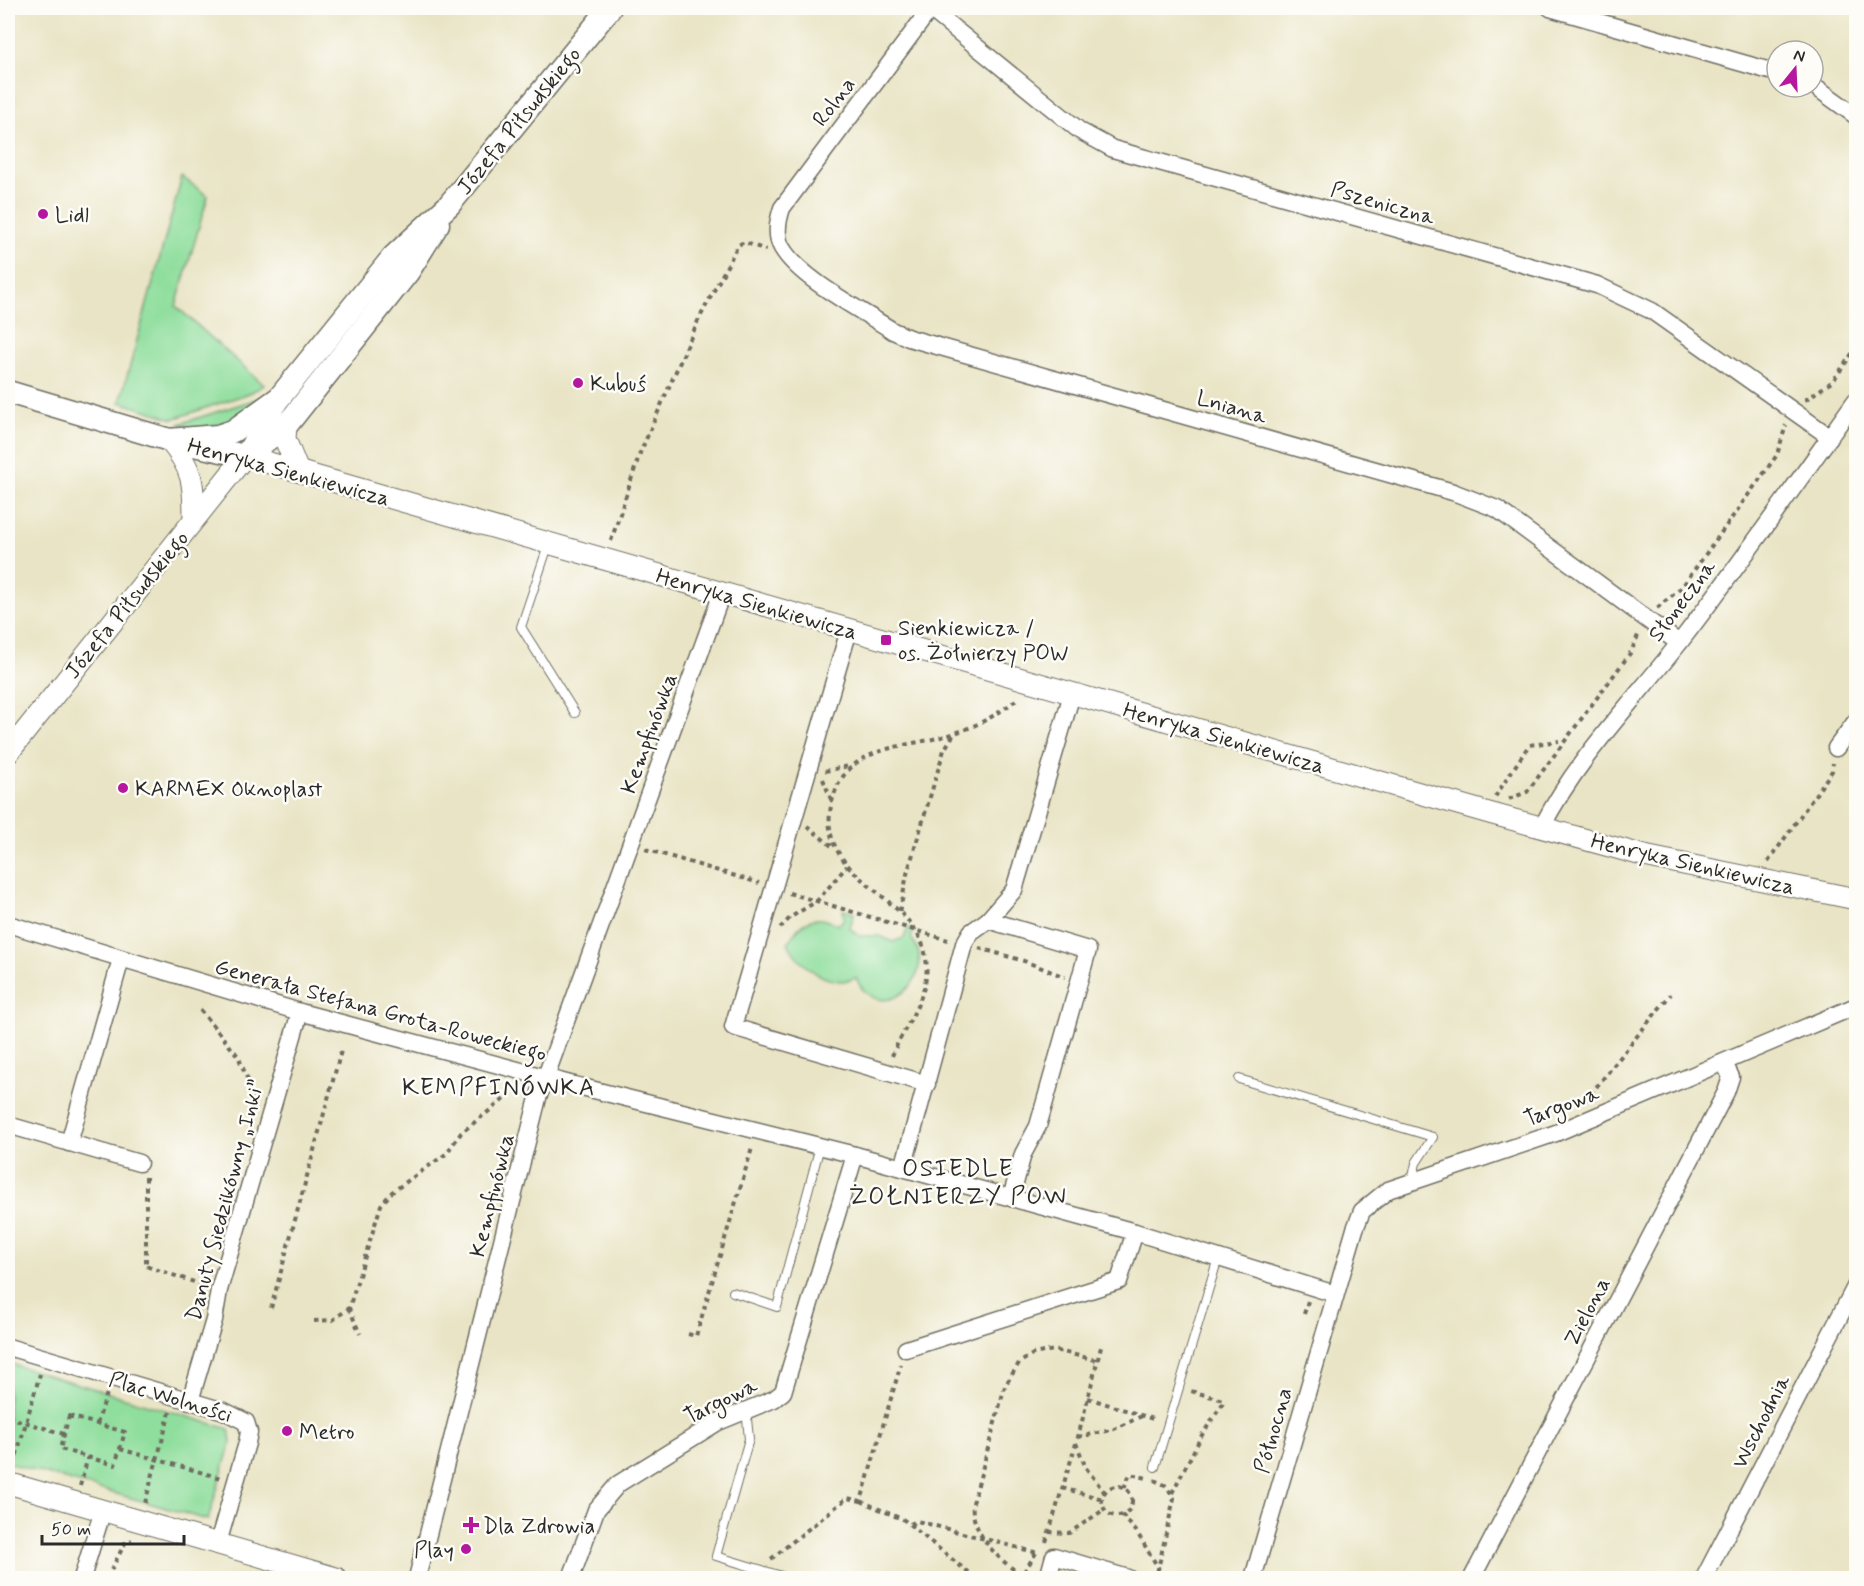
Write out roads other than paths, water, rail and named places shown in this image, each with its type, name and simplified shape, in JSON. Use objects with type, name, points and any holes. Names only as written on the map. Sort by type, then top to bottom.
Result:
[{"type":"main road","name":"Józefa Piłsudskiego","points":[[245,456],[286,426],[408,272],[449,205],[610,8]]},
{"type":"main road","name":"Józefa Piłsudskiego","points":[[279,398],[393,257],[449,205]]},
{"type":"main road","name":"Henryka Sienkiewicza","points":[[8,392],[169,440],[245,456]]},
{"type":"main road","points":[[169,440],[218,436],[233,431],[279,398]]},
{"type":"street","name":"Rolna","points":[[778,225],[782,208],[793,190],[930,8]]},
{"type":"street","name":"Pszeniczna","points":[[930,8],[1080,131],[1113,149],[1597,285],[1652,311],[1830,437]]},
{"type":"street","points":[[1550,8],[1765,70]]},
{"type":"street","points":[[1825,93],[1857,116]]},
{"type":"street","name":"Lniana","points":[[778,225],[781,247],[789,258],[808,275],[893,332],[1453,492],[1497,509],[1679,643]]},
{"type":"street","name":"Józefa Piłsudskiego","points":[[8,753],[245,456],[279,398]]},
{"type":"street","name":"Słoneczna","points":[[1542,827],[1568,782],[1633,696],[1679,643],[1857,400]]},
{"type":"street","points":[[286,426],[285,440],[298,471]]},
{"type":"street","points":[[169,440],[190,468],[194,492],[194,519]]},
{"type":"street","name":"Henryka Sienkiewicza","points":[[245,456],[1542,827],[1718,873],[1857,899]]},
{"type":"street","name":"Kempfinówka","points":[[417,1578],[545,1077],[722,594]]},
{"type":"street","points":[[849,630],[733,1027],[927,1084]]},
{"type":"street","points":[[903,1168],[964,944],[971,932],[988,920],[1014,890],[1071,694]]},
{"type":"street","points":[[1836,748],[1857,721]]},
{"type":"street","points":[[988,920],[1088,950],[1038,1126],[1023,1154],[1011,1198]]},
{"type":"street","name":"Generała Stefana Grota-Roweckiego","points":[[8,924],[121,960],[300,1012],[903,1168],[1135,1232],[1335,1294]]},
{"type":"street","points":[[69,1143],[121,960]]},
{"type":"street","name":"Targowa","points":[[1335,1294],[1362,1211],[1372,1200],[1388,1190],[1556,1133],[1857,1006]]},
{"type":"street","name":"Danuty Siedzikówny „Inki”","points":[[190,1401],[214,1320],[219,1290],[300,1012]]},
{"type":"street","name":"Zielona","points":[[1472,1578],[1726,1092],[1731,1077],[1724,1063]]},
{"type":"street","points":[[8,1125],[139,1163]]},
{"type":"street","name":"Targowa","points":[[571,1578],[596,1510],[605,1496],[638,1472],[718,1422],[774,1399],[783,1392],[855,1155]]},
{"type":"street","points":[[906,1349],[1119,1281],[1135,1232]]},
{"type":"street","name":"Wschodnia","points":[[1704,1578],[1857,1285]]},
{"type":"street","name":"Północna","points":[[1253,1578],[1335,1294]]},
{"type":"street","name":"Plac Wolności","points":[[8,1347],[237,1415],[246,1422],[249,1432],[218,1543]]},
{"type":"street","points":[[10,1475],[103,1510],[336,1578]]},
{"type":"street","points":[[82,1578],[103,1510]]},
{"type":"street","points":[[1048,1578],[1054,1556],[1128,1578]]},
{"type":"lane","points":[[549,543],[521,627],[575,712]]},
{"type":"lane","points":[[1239,1079],[1433,1137],[1416,1162],[1412,1181]]},
{"type":"lane","points":[[733,1292],[777,1307],[820,1146]]},
{"type":"lane","points":[[1155,1467],[1218,1258]]},
{"type":"lane","points":[[746,1410],[749,1439],[716,1557],[788,1578]]},
{"type":"place","name":"Lidl","points":[[43,214]]},
{"type":"place","name":"Kubuś","points":[[578,383]]},
{"type":"place","name":"Sienkiewicza / os. Żołnierzy POW","points":[[886,640]]},
{"type":"place","name":"KARMEX Oknoplast","points":[[123,788]]},
{"type":"place","name":"Metro","points":[[287,1431]]},
{"type":"place","name":"Dla Zdrowia","points":[[471,1525]]},
{"type":"place","name":"Play","points":[[466,1549]]},
{"type":"district","name":"KEMPFINÓWKA","points":[[499,1087]]},
{"type":"district","name":"OSIEDLE ŻOŁNIERZY POW","points":[[958,1182]]}]
